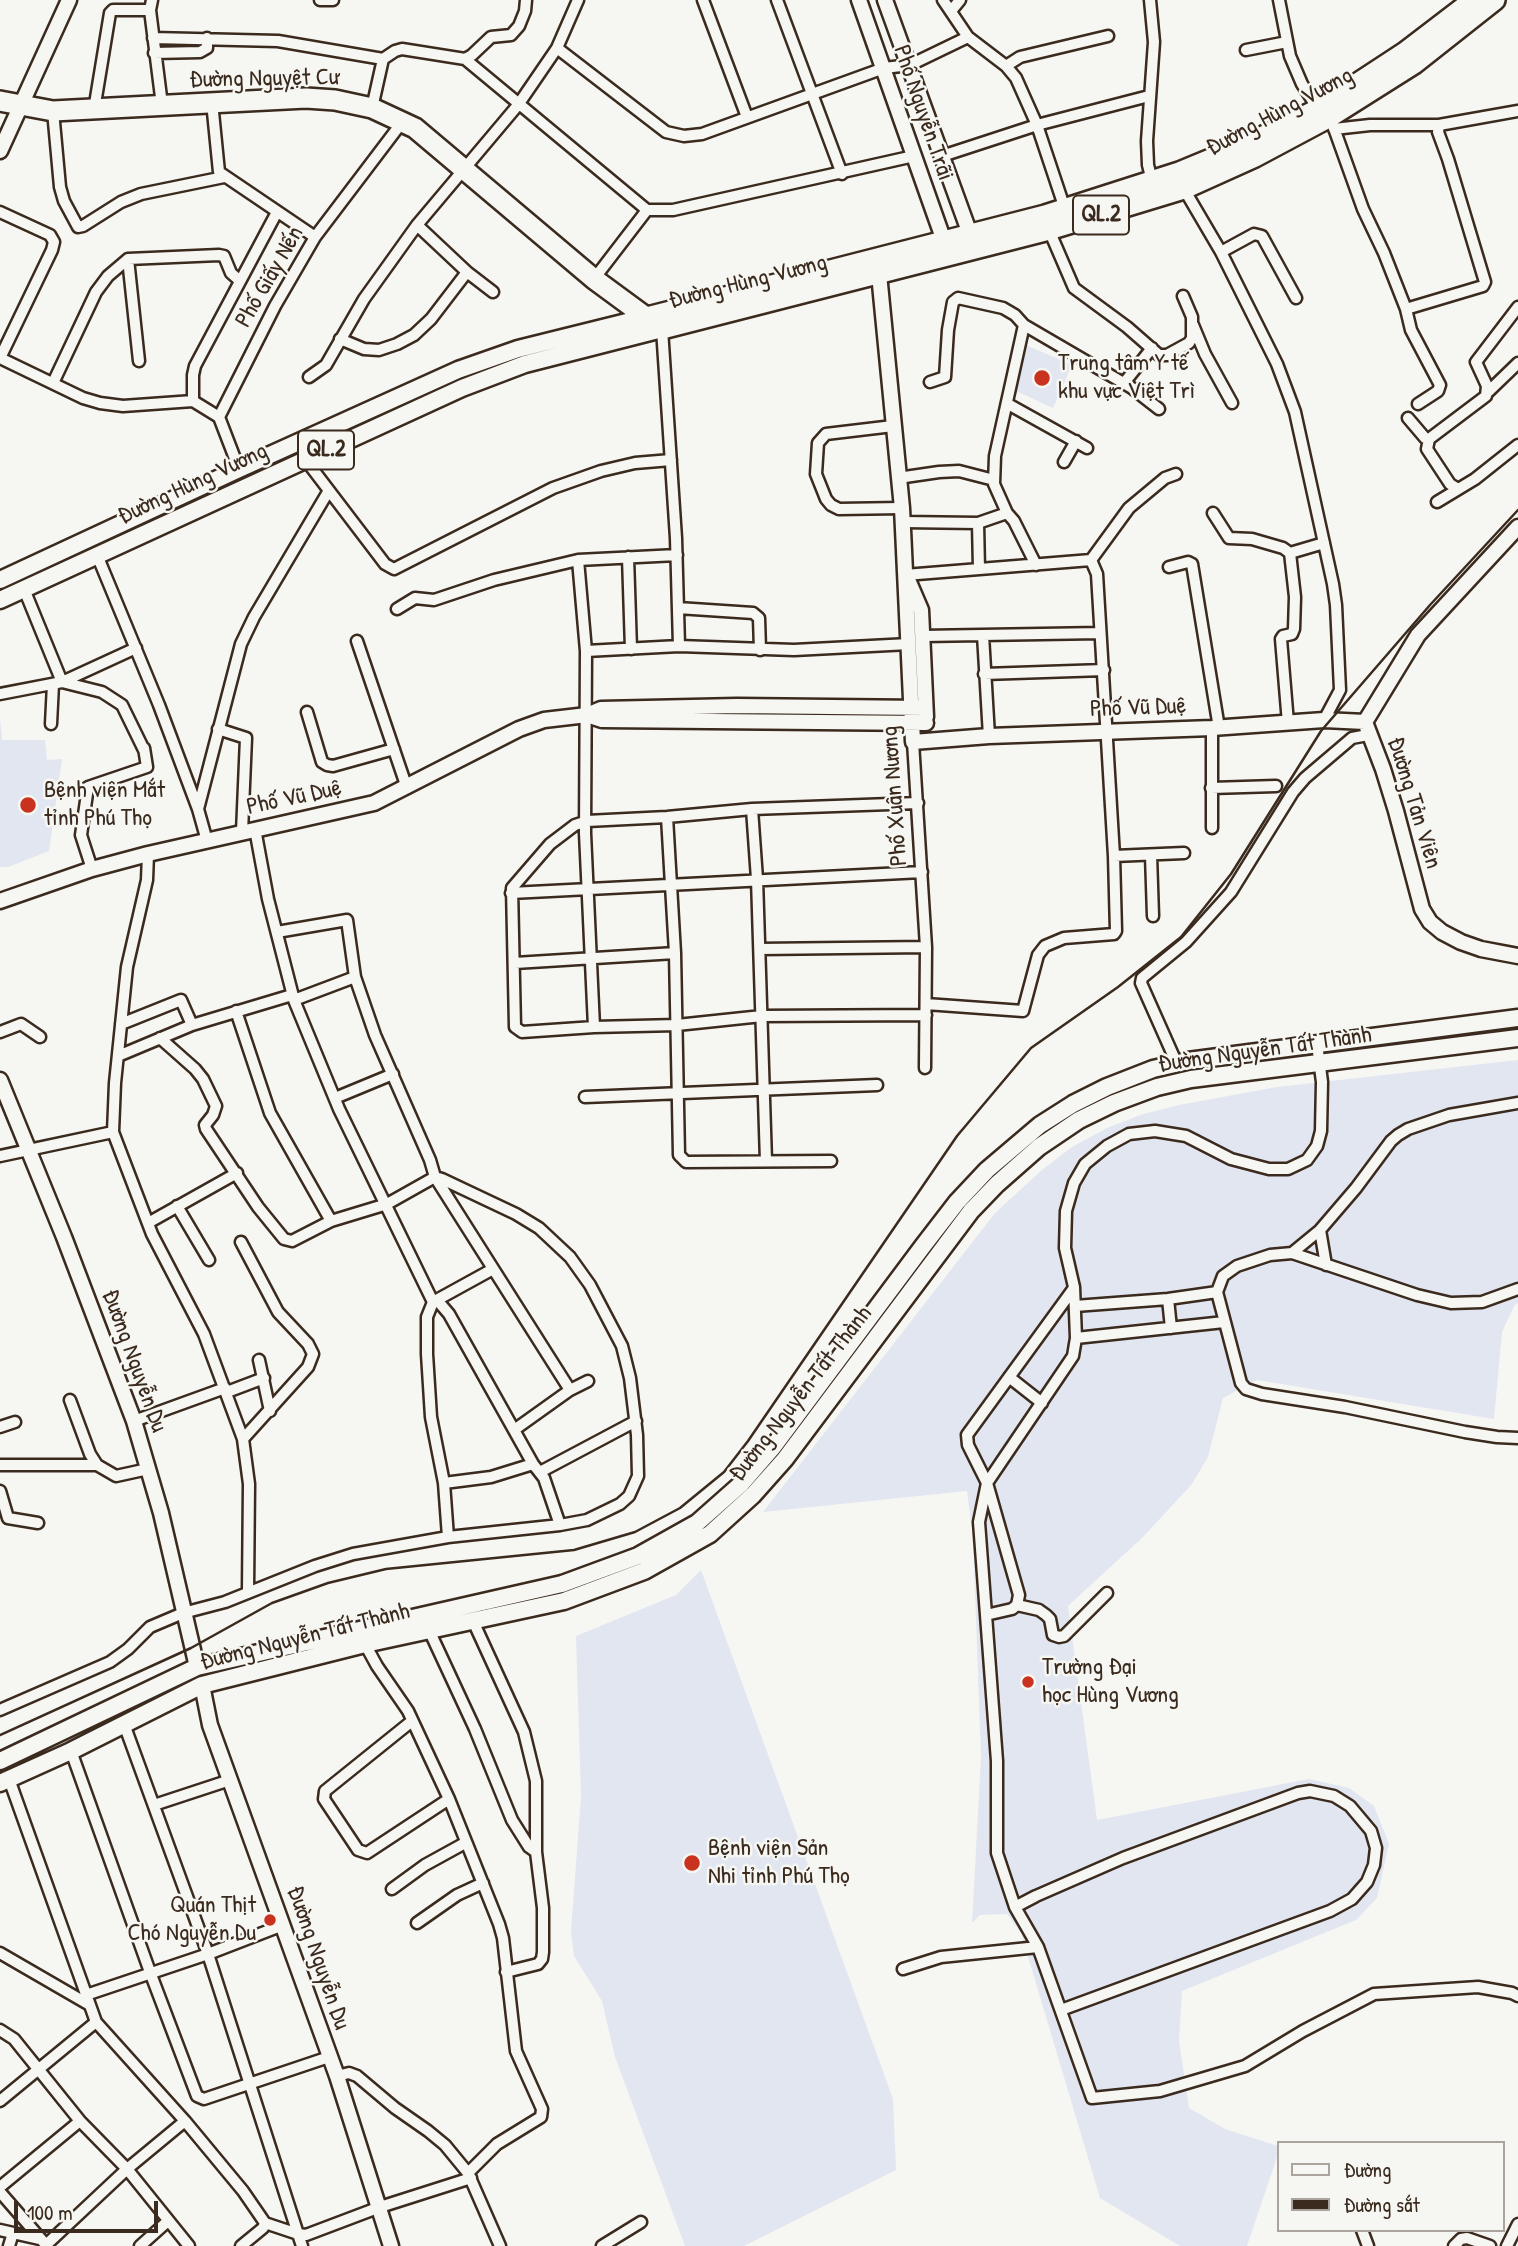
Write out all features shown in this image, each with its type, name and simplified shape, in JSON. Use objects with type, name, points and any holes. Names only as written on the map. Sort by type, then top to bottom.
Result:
[{"type":"highway","name":"Đường Hùng Vương","points":[[654,323],[1065,208],[1152,181],[1327,118],[1405,52],[1473,0]]},
{"type":"highway","name":"Đường Hùng Vương","points":[[654,323],[879,274],[1049,230],[1184,189],[1255,157],[1327,118],[1414,64],[1495,0]]},
{"type":"highway","name":"Đường Nguyệt Cư","points":[[0,101],[53,111],[212,102],[335,100],[372,108],[403,121],[464,168],[594,279],[654,323]]},
{"type":"main road","name":"Đường Hùng Vương","points":[[0,600],[462,388],[525,364],[654,323]]},
{"type":"main road","name":"Đường Hùng Vương","points":[[0,580],[458,370],[518,349],[654,323]]},
{"type":"main road","points":[[232,472],[232,492]]},
{"type":"main road","name":"Đường Nguyễn Tất Thành","points":[[0,1761],[197,1667],[364,1637],[429,1630],[564,1601],[667,1560],[710,1534],[753,1495],[785,1460],[971,1211],[992,1177],[1040,1125],[1107,1087],[1153,1069],[1177,1064],[1518,1018]]},
{"type":"main road","name":"Đường Nguyễn Tất Thành","points":[[5,1781],[202,1685],[364,1637],[571,1581],[638,1556],[697,1523],[741,1484],[774,1447],[957,1202],[1079,1120],[1157,1087],[1210,1076],[1518,1038]]},
{"type":"main road","points":[[62,1732],[71,1751]]},
{"type":"street","points":[[0,150],[69,0]]},
{"type":"street","points":[[320,0],[333,0]]},
{"type":"street","points":[[465,59],[491,37],[511,35],[519,26],[526,0]]},
{"type":"street","points":[[309,377],[326,365],[364,299],[417,225],[518,105],[557,48],[578,0]]},
{"type":"street","points":[[703,0],[747,117]]},
{"type":"street","points":[[777,0],[842,174]]},
{"type":"street","name":"Phố Nguyễn Trãi","points":[[859,0],[944,241]]},
{"type":"street","name":"Phố Nguyễn Trãi","points":[[885,0],[970,234]]},
{"type":"street","points":[[943,0],[968,37],[1006,66],[1016,78],[1037,125],[1065,208]]},
{"type":"street","points":[[951,11],[960,0]]},
{"type":"street","points":[[1150,0],[1154,42],[1147,141],[1152,181]]},
{"type":"street","points":[[1279,0],[1290,56],[1302,83],[1327,118],[1363,209],[1384,253],[1406,309],[1411,330],[1440,385],[1438,391],[1418,404]]},
{"type":"street","points":[[94,110],[110,13],[113,10],[151,5],[162,105]]},
{"type":"street","points":[[1006,66],[1020,57],[1108,36]]},
{"type":"street","points":[[557,48],[666,132],[674,135],[702,134],[884,68],[910,65],[968,37]]},
{"type":"street","points":[[153,38],[278,41],[383,59],[402,49],[465,59],[647,210],[673,210],[914,156]]},
{"type":"street","points":[[155,53],[200,52],[207,48],[207,38]]},
{"type":"street","points":[[1246,50],[1287,42]]},
{"type":"street","points":[[372,108],[383,59]]},
{"type":"street","points":[[942,156],[1037,125],[1149,96]]},
{"type":"street","points":[[212,102],[218,166],[224,177],[315,237]]},
{"type":"street","points":[[53,111],[60,187],[64,201],[79,226],[141,194],[224,177]]},
{"type":"street","points":[[1327,118],[1370,125],[1439,125],[1518,111]]},
{"type":"street","name":"Phố Giấy Nến","points":[[219,417],[275,306],[315,237],[403,121]]},
{"type":"street","points":[[1406,309],[1483,286],[1485,282],[1438,132],[1439,125]]},
{"type":"street","points":[[1184,189],[1221,252],[1278,364],[1292,401],[1335,594],[1340,690],[1324,720]]},
{"type":"street","points":[[594,279],[647,210]]},
{"type":"street","points":[[0,212],[50,235],[54,242],[0,358],[83,398],[109,405],[193,401],[219,417],[232,472]]},
{"type":"street","points":[[193,401],[195,366],[277,212]]},
{"type":"street","points":[[417,225],[467,272],[493,292]]},
{"type":"street","points":[[1049,230],[1074,288],[1163,356],[1189,343],[1192,338],[1192,317],[1184,296]]},
{"type":"street","points":[[1221,252],[1254,234],[1262,236],[1296,298]]},
{"type":"street","points":[[53,383],[96,292],[108,275],[128,259],[219,255],[224,256],[232,273],[240,281]]},
{"type":"street","points":[[128,259],[139,361]]},
{"type":"street","points":[[340,340],[364,349],[379,350],[414,335],[431,319],[467,272]]},
{"type":"street","name":"Phố Xuân Nương","points":[[879,274],[902,515],[909,644],[919,708]]},
{"type":"street","points":[[930,382],[945,377],[948,330],[953,302],[958,298],[998,306],[1015,315],[1024,325],[1124,383],[1159,409]]},
{"type":"street","points":[[1488,392],[1476,362],[1518,307]]},
{"type":"street","points":[[654,323],[671,460],[680,646]]},
{"type":"street","points":[[1192,324],[1205,354],[1232,402]]},
{"type":"street","points":[[1024,325],[995,456],[994,480],[1007,513],[1014,521],[1036,565]]},
{"type":"street","points":[[1124,383],[1152,348]]},
{"type":"street","points":[[1458,489],[1450,484],[1427,449],[1429,439],[1486,396],[1518,363]]},
{"type":"street","points":[[1008,404],[1087,447]]},
{"type":"street","points":[[1408,418],[1425,438],[1429,439]]},
{"type":"street","points":[[893,426],[826,434],[818,443],[816,474],[831,505],[839,509],[978,523],[1007,513]]},
{"type":"street","points":[[1064,461],[1076,441]]},
{"type":"street","points":[[1437,502],[1518,445]]},
{"type":"street","points":[[305,459],[385,564],[394,569],[553,488],[601,471],[635,463],[671,460]]},
{"type":"street","points":[[898,478],[959,471],[994,480]]},
{"type":"street","points":[[905,575],[1091,560],[1129,508],[1165,478],[1177,474]]},
{"type":"street","points":[[198,809],[247,630],[328,492]]},
{"type":"street","points":[[1213,513],[1230,538],[1252,539],[1283,548],[1290,553],[1295,597],[1294,629],[1292,634],[1281,639],[1288,723]]},
{"type":"street","points":[[978,523],[979,569]]},
{"type":"street","name":"Đường Tản Viên","points":[[1518,527],[1418,635],[1367,728],[1387,779],[1422,909],[1430,922],[1442,932],[1471,945],[1518,956]]},
{"type":"street","points":[[1290,553],[1324,543]]},
{"type":"street","points":[[97,555],[198,809],[207,841]]},
{"type":"street","points":[[397,608],[415,598],[434,600],[494,580],[578,560],[677,555]]},
{"type":"street","points":[[628,557],[631,649]]},
{"type":"street","points":[[578,560],[586,651],[588,889],[594,1027]]},
{"type":"street","points":[[926,1004],[1023,1011],[1038,955],[1045,946],[1064,938],[1114,934],[1116,931],[1104,670],[1097,574],[1091,560]]},
{"type":"street","points":[[1169,567],[1188,562],[1192,564],[1216,728],[1211,788],[1212,828]]},
{"type":"street","name":"Phố Xuân Nương","points":[[905,575],[919,603],[923,636],[918,803],[926,947],[925,1068]]},
{"type":"street","points":[[24,589],[57,683],[51,724]]},
{"type":"street","points":[[678,608],[753,613],[759,618],[760,650]]},
{"type":"street","points":[[923,636],[1100,633]]},
{"type":"street","points":[[983,635],[989,736]]},
{"type":"street","points":[[357,641],[407,788]]},
{"type":"street","points":[[586,651],[680,646],[760,650],[909,644]]},
{"type":"street","points":[[0,694],[57,683],[136,648]]},
{"type":"street","points":[[985,674],[1104,670]]},
{"type":"street","points":[[57,683],[102,692],[122,705],[144,749],[147,767],[88,787],[81,835],[92,869]]},
{"type":"street","name":"Phố Vũ Duệ","points":[[0,901],[92,869],[148,854],[349,810],[386,798],[519,729],[544,720],[587,715],[601,709],[919,708]]},
{"type":"street","points":[[307,712],[323,762],[327,765],[333,766],[394,749]]},
{"type":"street","name":"Phố Vũ Duệ","points":[[587,715],[602,720],[919,723]]},
{"type":"street","name":"Phố Vũ Duệ","points":[[920,741],[1216,728],[1324,720],[1367,728]]},
{"type":"street","points":[[1177,1064],[1141,983],[1143,978],[1196,932],[1231,892],[1293,792],[1305,778],[1367,728]]},
{"type":"street","points":[[218,729],[246,738],[249,831],[293,997],[335,1098],[435,1301],[449,1314],[536,1468],[560,1525]]},
{"type":"street","points":[[1211,788],[1276,786]]},
{"type":"street","points":[[918,803],[752,809],[587,821],[575,825],[550,844],[516,882],[511,893],[515,1027],[518,1031],[677,1026],[762,1016],[926,1015]]},
{"type":"street","points":[[752,809],[760,949],[766,1161]]},
{"type":"street","points":[[667,817],[675,953],[679,1156],[683,1160],[831,1161]]},
{"type":"street","points":[[1114,856],[1184,853]]},
{"type":"street","points":[[148,854],[144,891],[130,948],[113,1132],[148,1223],[204,1334],[243,1439],[248,1484],[248,1591]]},
{"type":"street","points":[[1151,855],[1153,916]]},
{"type":"street","points":[[511,893],[922,872]]},
{"type":"street","points":[[277,932],[347,920],[355,977],[375,1035],[435,1177],[570,1390]]},
{"type":"street","points":[[760,949],[926,947]]},
{"type":"street","points":[[515,963],[675,953]]},
{"type":"street","points":[[118,1056],[192,1025],[355,977]]},
{"type":"street","points":[[121,1024],[181,1000],[192,1025]]},
{"type":"street","points":[[236,1011],[270,1113],[331,1221]]},
{"type":"street","points":[[0,1032],[21,1024],[40,1037]]},
{"type":"street","points":[[160,1038],[195,1069],[211,1093],[216,1111],[205,1125],[258,1207],[286,1241],[292,1241],[331,1221],[387,1204],[435,1177]]},
{"type":"street","points":[[1317,1044],[1321,1130],[1307,1160],[1288,1169],[1269,1169],[1231,1159],[1192,1138],[1160,1131],[1129,1134],[1107,1146],[1085,1164],[1074,1183],[1066,1210],[1065,1248],[1074,1287],[1076,1338],[1073,1356],[987,1483],[979,1522],[997,1761],[997,1853],[1015,1907],[1038,1947],[1092,2098],[1160,2091],[1244,2066],[1374,1994],[1478,1987],[1518,1996]]},
{"type":"street","points":[[335,1098],[393,1074]]},
{"type":"street","name":"Đường Nguyễn Du","points":[[0,1080],[64,1237],[134,1421],[161,1513],[197,1667]]},
{"type":"street","points":[[585,1097],[877,1085]]},
{"type":"street","points":[[1292,1253],[1320,1230],[1398,1135],[1448,1115],[1518,1103]]},
{"type":"street","points":[[0,1156],[113,1132]]},
{"type":"street","points":[[148,1223],[237,1173]]},
{"type":"street","points":[[0,1710],[110,1662],[150,1627],[353,1554],[448,1537],[587,1520],[621,1504],[629,1496],[638,1476],[630,1378],[622,1346],[590,1285],[570,1257],[546,1233],[516,1213],[435,1177]]},
{"type":"street","points":[[177,1206],[209,1260]]},
{"type":"street","points":[[1320,1230],[1326,1265]]},
{"type":"street","points":[[241,1242],[278,1312],[313,1350],[308,1367],[243,1439]]},
{"type":"street","points":[[1518,1289],[1482,1302],[1451,1303],[1417,1295],[1292,1253],[1270,1255],[1237,1266],[1223,1276],[1217,1292],[1241,1383],[1246,1389],[1475,1434],[1518,1438]]},
{"type":"street","points":[[448,1537],[444,1483],[431,1417],[427,1317],[435,1301],[493,1269]]},
{"type":"street","points":[[986,1615],[1012,1609],[1017,1605],[1020,1595],[987,1483],[968,1445],[967,1436],[1074,1287]]},
{"type":"street","points":[[1075,1306],[1168,1299],[1217,1292]]},
{"type":"street","points":[[1168,1299],[1171,1328]]},
{"type":"street","points":[[1076,1338],[1224,1322]]},
{"type":"street","points":[[259,1360],[270,1411]]},
{"type":"street","points":[[1009,1377],[1042,1403]]},
{"type":"street","points":[[134,1421],[264,1378]]},
{"type":"street","points":[[514,1430],[570,1390],[588,1381]]},
{"type":"street","points":[[70,1401],[90,1454],[97,1465],[116,1476],[148,1469]]},
{"type":"street","points":[[444,1483],[536,1468],[635,1421]]},
{"type":"street","points":[[0,1427],[15,1422]]},
{"type":"street","points":[[0,1465],[97,1465]]},
{"type":"street","points":[[0,1491],[8,1518],[38,1523]]},
{"type":"street","points":[[1017,1605],[1039,1610],[1046,1615],[1050,1619],[1053,1634],[1059,1637],[1064,1636],[1107,1593]]},
{"type":"street","points":[[473,1620],[524,1732],[536,1781],[536,1852],[543,1908],[542,1959],[538,1964],[506,1972]]},
{"type":"street","points":[[429,1630],[475,1729],[512,1819],[529,1847],[536,1852]]},
{"type":"street","points":[[5,1781],[96,2022],[185,2121],[243,2191],[265,2223],[306,2235],[469,2176],[497,2144],[541,2117],[542,2113],[516,2051],[503,1938],[483,1883],[449,1799],[408,1711],[377,1666],[364,1637]]},
{"type":"street","name":"Đường Nguyễn Du","points":[[202,1685],[210,1725],[337,2076],[391,2246]]},
{"type":"street","points":[[412,1721],[325,1791],[324,1799],[358,1850],[367,1853],[449,1799]]},
{"type":"street","points":[[124,1724],[208,1954],[302,2246]]},
{"type":"street","points":[[71,1751],[149,1972],[197,2096],[204,2099],[329,2057]]},
{"type":"street","points":[[154,1805],[230,1780]]},
{"type":"street","points":[[1015,1907],[1123,1858],[1298,1793],[1310,1791],[1334,1796],[1350,1806],[1371,1831],[1376,1848],[1374,1865],[1367,1882],[1352,1899],[1330,1911],[1061,2010]]},
{"type":"street","points":[[392,1889],[425,1865],[465,1843]]},
{"type":"street","points":[[417,1923],[457,1895],[483,1883]]},
{"type":"street","points":[[87,2000],[149,1972],[208,1954],[283,1925]]},
{"type":"street","points":[[903,1969],[941,1957],[1038,1947]]},
{"type":"street","points":[[0,1953],[87,2000]]},
{"type":"street","points":[[0,2101],[96,2022]]},
{"type":"street","points":[[0,2029],[14,2039],[80,2121],[127,2169],[189,2246]]},
{"type":"street","points":[[337,2076],[349,2073],[357,2076],[445,2146],[469,2176],[500,2246]]},
{"type":"street","points":[[44,2244],[0,2189],[80,2121]]},
{"type":"street","points":[[44,2244],[185,2121]]},
{"type":"street","points":[[140,2246],[168,2221]]},
{"type":"street","points":[[602,2246],[641,2222]]},
{"type":"street","points":[[241,2246],[263,2228],[265,2223]]},
{"type":"street","points":[[1507,2246],[1518,2224]]},
{"type":"street","points":[[0,2230],[44,2244]]},
{"type":"street","points":[[9,2246],[13,2233]]},
{"type":"street","points":[[1454,2246],[1461,2239],[1467,2238],[1490,2246]]},
{"type":"shaded area","name":"Trung tâm Y tế khu vực Việt Trì","points":[[1026,345],[1072,365],[1053,408],[1014,390]]},
{"type":"shaded area","name":"Bệnh viện Mắt tỉnh Phú Thọ","points":[[0,718],[2,740],[45,740],[47,760],[62,759],[49,851],[8,867],[0,867]]},
{"type":"shaded area","name":"Trường Đại học Hùng Vương","points":[[1518,1060],[1518,1303],[1502,1332],[1494,1419],[1257,1380],[1223,1398],[1208,1457],[1192,1484],[1143,1537],[1068,1606],[1097,1820],[1309,1779],[1349,1788],[1374,1806],[1389,1844],[1377,1898],[1356,1920],[1182,1991],[1179,2041],[1189,2108],[1225,2129],[1276,2145],[1276,2160],[1247,2246],[1180,2246],[1100,2198],[1021,1933],[1007,1914],[980,1915],[972,1923],[981,1757],[973,1537],[967,1491],[763,1512],[995,1213],[1042,1170],[1072,1147],[1107,1128],[1143,1114],[1277,1087]]},
{"type":"shaded area","name":"Bệnh viện Sản Nhi tỉnh Phú Thọ","points":[[701,1570],[893,2099],[896,2170],[744,2246],[685,2246],[615,2057],[602,2001],[574,1956],[571,1931],[581,1796],[576,1636],[676,1595]]},
{"type":"railway","points":[[0,1735],[191,1648],[272,1603],[328,1583],[386,1569],[574,1550],[635,1532],[680,1508],[724,1472],[748,1441],[957,1136],[1031,1048],[1118,987],[1181,937],[1231,874],[1321,731],[1430,605],[1518,510]]},
{"type":"place","name":"Trung tâm Y tế khu vực Việt Trì","points":[[1042,378]]},
{"type":"place","name":"Bệnh viện Mắt tỉnh Phú Thọ","points":[[28,805]]},
{"type":"place","name":"Trường Đại học Hùng Vương","points":[[1028,1682]]},
{"type":"place","name":"Bệnh viện Sản Nhi tỉnh Phú Thọ","points":[[692,1863]]},
{"type":"place","name":"Quán Thịt Chó Nguyễn Du","points":[[270,1920]]}]
